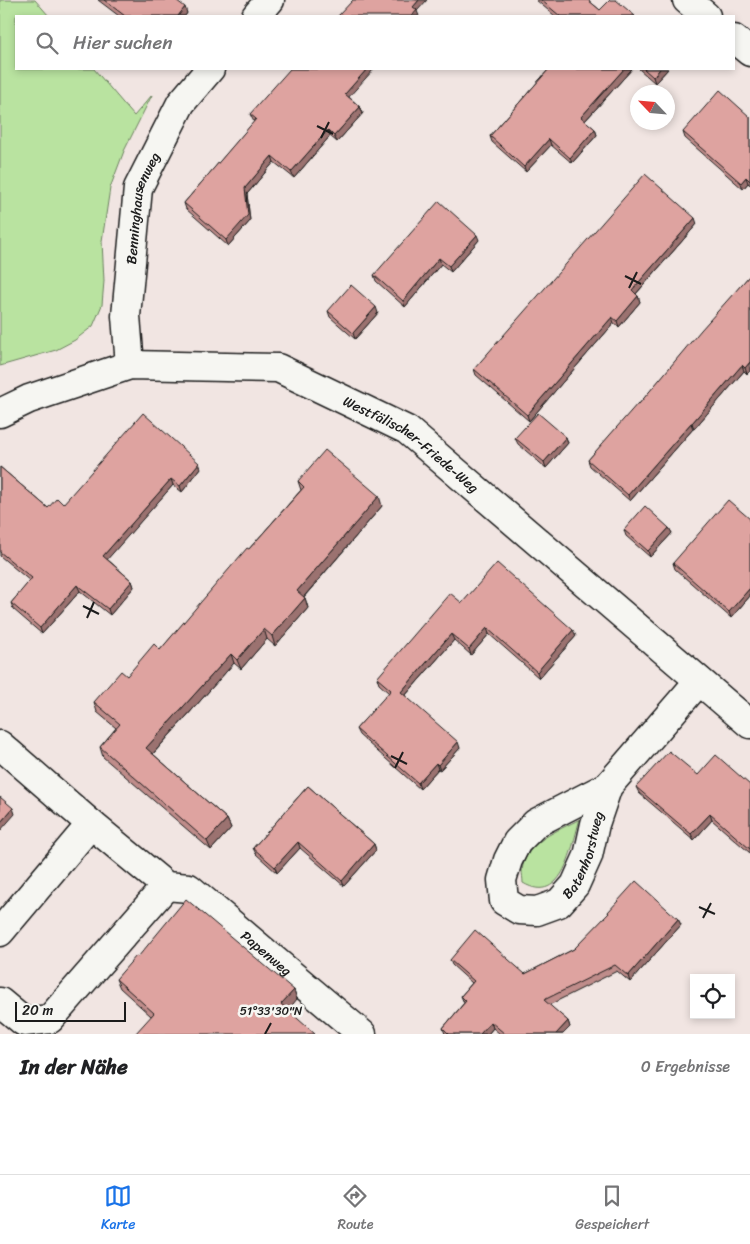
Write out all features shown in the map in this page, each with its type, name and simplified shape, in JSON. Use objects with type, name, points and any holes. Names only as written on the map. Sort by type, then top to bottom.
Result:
[{"type":"street","points":[[257,15],[270,0]]},
{"type":"street","points":[[687,0],[705,15]]},
{"type":"street","points":[[735,40],[750,52]]},
{"type":"street","name":"Benninghausenweg","points":[[130,365],[126,316],[138,188],[181,103],[209,70]]},
{"type":"street","name":"Westfälischer-Friede-Weg","points":[[0,413],[29,399],[130,365],[278,368],[407,430],[750,724]]},
{"type":"street","name":"Batenhorstweg","points":[[608,786],[536,823],[517,842],[508,860],[502,880],[504,901],[519,910],[537,911],[559,904],[575,885],[588,856],[595,824],[608,786],[698,681]]},
{"type":"street","points":[[0,745],[166,886],[50,1019],[24,1022],[0,1002]]},
{"type":"street","points":[[0,932],[91,824]]},
{"type":"street","name":"Papenweg","points":[[166,886],[189,888],[362,1034]]},
{"type":"green space","points":[[0,0],[35,0],[48,15],[15,15],[15,70],[95,70],[134,116],[152,95],[124,151],[110,188],[102,241],[104,281],[102,305],[93,326],[75,340],[56,350],[0,366]]},
{"type":"green space","points":[[580,819],[569,857],[557,880],[548,887],[537,888],[523,883],[522,871],[524,861],[529,852],[544,838]]},
{"type":"building","points":[[104,0],[176,0],[185,7],[179,15],[124,15]]},
{"type":"building","points":[[353,0],[419,0],[413,7],[417,10],[413,15],[339,15]]},
{"type":"building","points":[[541,0],[588,0],[600,10],[610,0],[616,0],[634,15],[559,15]]},
{"type":"building","points":[[289,70],[366,70],[345,94],[360,107],[334,136],[328,130],[291,172],[272,156],[245,188],[248,215],[226,240],[184,203],[256,119],[250,114]]},
{"type":"building","points":[[548,70],[623,70],[581,117],[595,129],[570,158],[549,139],[524,167],[490,136]]},
{"type":"building","points":[[645,70],[659,70],[653,77]]},
{"type":"building","points":[[720,90],[750,117],[750,181],[746,177],[741,183],[683,132]]},
{"type":"building","points":[[645,174],[695,218],[632,290],[638,296],[617,321],[612,317],[527,415],[474,369]]},
{"type":"building","points":[[439,201],[477,235],[449,266],[439,258],[403,301],[374,275]]},
{"type":"building","points":[[750,275],[750,362],[745,368],[742,365],[628,495],[588,460]]},
{"type":"building","points":[[351,285],[376,307],[353,333],[328,311]]},
{"type":"building","points":[[143,413],[199,463],[180,486],[171,479],[103,556],[132,581],[108,609],[77,585],[40,628],[11,603],[32,578],[0,552],[0,467],[48,508],[57,498],[63,504]]},
{"type":"building","points":[[538,413],[566,437],[544,462],[515,438]]},
{"type":"building","points":[[325,450],[379,496],[297,591],[305,598],[272,636],[264,629],[237,660],[231,654],[146,748],[227,819],[207,841],[100,747],[120,724],[94,702],[121,671],[127,676],[154,644],[160,650],[247,548],[249,549],[304,487],[298,481]]},
{"type":"building","points":[[728,500],[750,519],[750,588],[729,612],[673,563]]},
{"type":"building","points":[[645,506],[669,528],[648,551],[624,530]]},
{"type":"building","points":[[497,563],[573,630],[537,672],[487,628],[469,649],[451,634],[401,692],[458,742],[438,765],[436,763],[418,783],[356,729],[391,690],[377,678],[450,593],[462,603]]},
{"type":"building","points":[[669,751],[698,775],[716,755],[750,785],[750,849],[710,814],[691,834],[636,787]]},
{"type":"building","points":[[308,786],[374,844],[342,881],[298,842],[275,867],[253,848]]},
{"type":"building","points":[[0,797],[13,808],[0,823]]},
{"type":"building","points":[[636,881],[678,919],[628,976],[615,965],[544,1000],[568,1021],[556,1034],[505,1034],[491,1022],[480,1034],[449,1034],[443,1028],[466,1001],[461,996],[474,981],[450,960],[475,930],[525,974],[574,949],[609,913]]},
{"type":"building","points":[[186,899],[294,990],[281,1004],[315,1034],[135,1034],[154,1013],[116,979],[136,956],[138,957]]}]
